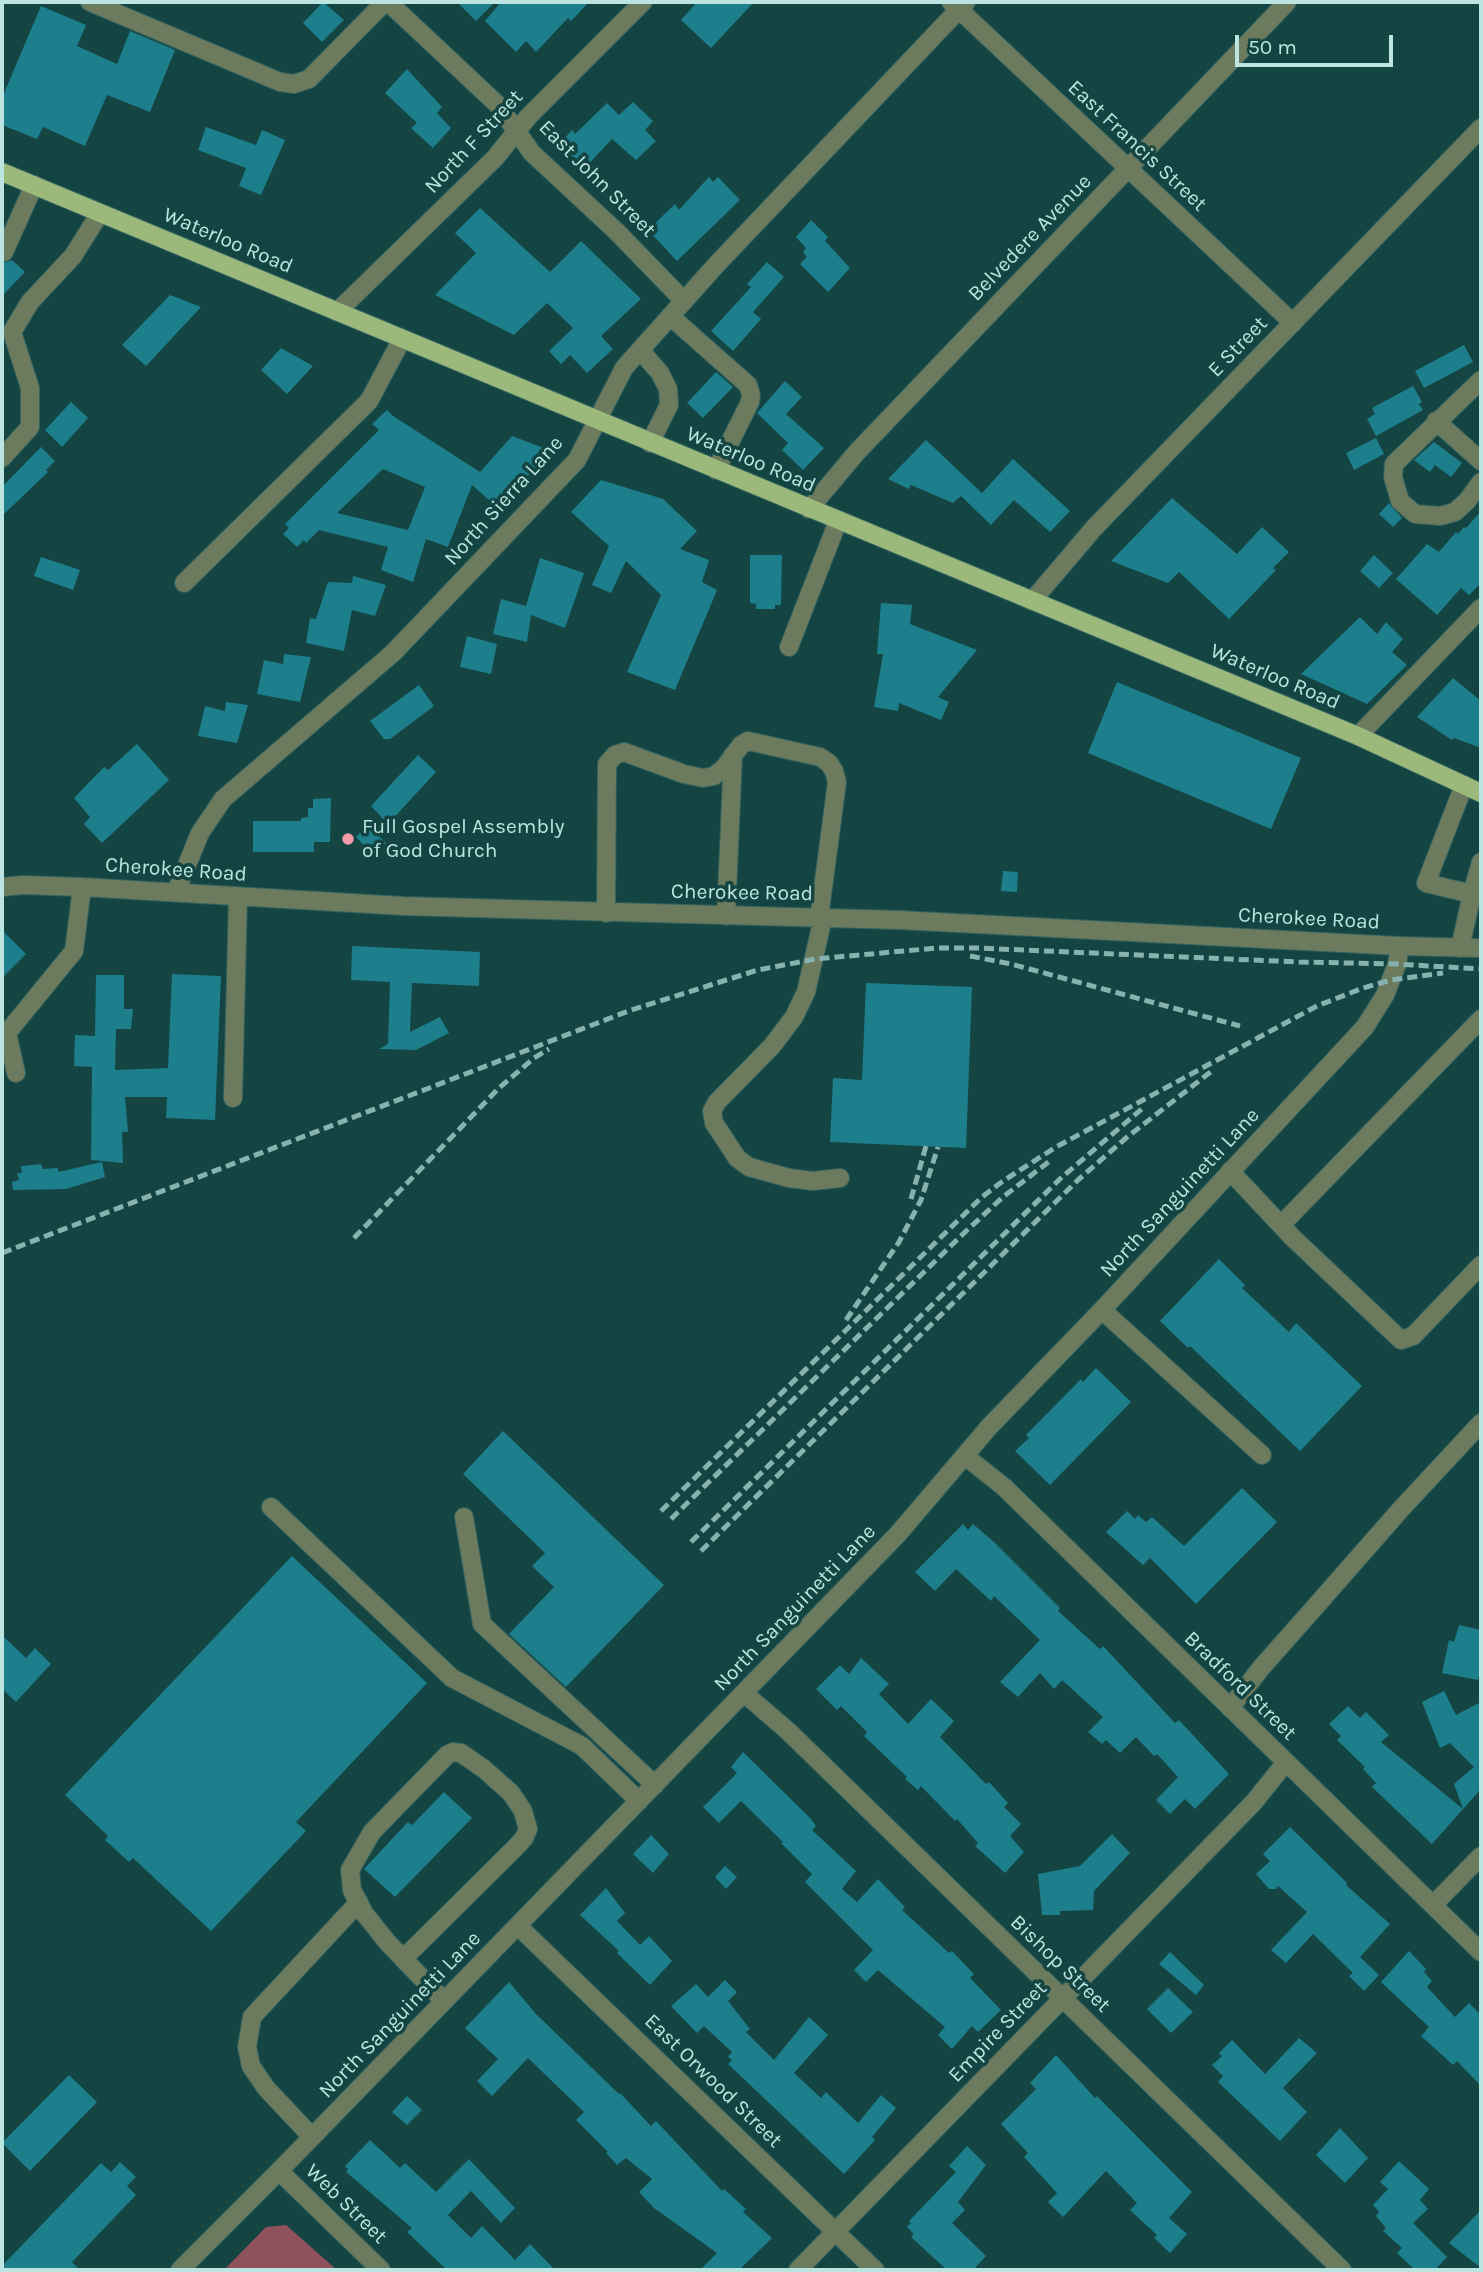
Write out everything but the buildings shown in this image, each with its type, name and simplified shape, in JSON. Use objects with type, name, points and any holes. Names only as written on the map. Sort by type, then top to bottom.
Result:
[{"type":"main road","name":"Waterloo Road","points":[[2,172],[1358,736],[1481,793]]},
{"type":"street","points":[[90,2],[280,82],[294,84],[309,79],[386,2]]},
{"type":"street","name":"East John Street","points":[[386,2],[498,105],[532,153],[616,231],[684,301]]},
{"type":"street","name":"North F Street","points":[[337,312],[495,158],[528,117],[643,2]]},
{"type":"street","name":"Belvedere Avenue","points":[[809,509],[857,452],[1287,2]]},
{"type":"street","name":"East Francis Street","points":[[958,4],[1293,323]]},
{"type":"street","name":"North Sierra Lane","points":[[176,892],[200,833],[223,799],[393,653],[577,460],[616,380],[640,350],[958,4]]},
{"type":"street","name":"E Street","points":[[1031,601],[1094,528],[1481,128]]},
{"type":"street","points":[[2,251],[4,252],[34,185]]},
{"type":"street","points":[[2,458],[30,427],[30,388],[12,332],[30,302],[73,256],[100,213]]},
{"type":"street","points":[[670,316],[748,385],[751,395],[716,470]]},
{"type":"street","points":[[184,583],[369,401],[402,339]]},
{"type":"street","points":[[640,350],[660,373],[668,389],[668,405],[650,443]]},
{"type":"street","points":[[1481,380],[1394,464],[1393,477],[1400,501],[1415,514],[1440,516],[1455,512],[1481,482]]},
{"type":"street","points":[[1437,421],[1481,461]]},
{"type":"street","points":[[789,647],[838,521]]},
{"type":"street","points":[[1358,736],[1481,608]]},
{"type":"street","points":[[606,913],[607,764],[615,755],[624,752],[684,774],[703,778],[714,776],[724,768],[733,754],[748,741],[820,757],[829,763],[836,782],[821,918],[807,992],[794,1017],[772,1046],[717,1102],[712,1111],[714,1123],[737,1158],[749,1167],[789,1178],[813,1181],[840,1178]]},
{"type":"street","points":[[726,916],[733,754]]},
{"type":"street","points":[[1464,785],[1426,883],[1472,894]]},
{"type":"street","points":[[1460,948],[1481,862]]},
{"type":"street","name":"Cherokee Road","points":[[2,887],[82,887],[238,897],[606,913],[821,918],[1481,948]]},
{"type":"street","points":[[16,1073],[7,1033],[74,951],[82,887]]},
{"type":"street","points":[[233,1098],[238,897]]},
{"type":"street","name":"North Sanguinetti Lane","points":[[180,2270],[898,1534],[989,1427],[1102,1310],[1365,1027],[1385,995],[1397,964],[1400,946]]},
{"type":"street","points":[[1281,1225],[1481,1019]]},
{"type":"street","points":[[1230,1171],[1281,1225],[1401,1339],[1413,1336],[1481,1265]]},
{"type":"street","points":[[1102,1310],[1262,1455]]},
{"type":"street","points":[[1230,1708],[1340,1577],[1481,1423]]},
{"type":"street","name":"Bradford Street","points":[[965,1456],[1004,1487],[1481,1952]]},
{"type":"street","points":[[271,1507],[452,1678],[582,1746],[639,1801]]},
{"type":"street","points":[[464,1517],[482,1624],[655,1785]]},
{"type":"street","name":"Bishop Street","points":[[744,1693],[789,1732],[1342,2270]]},
{"type":"street","points":[[403,1959],[524,1838],[528,1829],[523,1811],[511,1793],[467,1755],[453,1752],[446,1755],[372,1832],[349,1870],[352,1890],[364,1913],[387,1943],[444,2001]]},
{"type":"street","name":"Empire Street","points":[[798,2270],[1254,1802],[1286,1762]]},
{"type":"street","points":[[1433,1905],[1481,1856]]},
{"type":"street","points":[[312,2137],[266,2088],[251,2066],[247,2047],[252,2017],[359,1902]]},
{"type":"street","name":"East Orwood Street","points":[[518,1926],[875,2270]]},
{"type":"street","name":"Web Street","points":[[279,2171],[381,2270]]},
{"type":"shaded area","points":[[286,2225],[337,2270],[224,2270],[266,2227]]},
{"type":"railway","points":[[2,1253],[631,1010],[758,970],[815,959],[937,948],[977,948],[1481,969]]},
{"type":"railway","points":[[970,956],[1011,964],[1240,1026]]},
{"type":"railway","points":[[661,1511],[982,1197],[1003,1181],[1056,1147],[1317,1006],[1391,980],[1443,973]]},
{"type":"railway","points":[[354,1238],[499,1088],[534,1058],[549,1049]]},
{"type":"railway","points":[[701,1551],[1078,1180],[1126,1138],[1213,1070]]},
{"type":"railway","points":[[691,1542],[1062,1177],[1143,1108]]},
{"type":"railway","points":[[911,1199],[926,1146]]},
{"type":"railway","points":[[846,1320],[899,1242],[921,1200],[938,1147]]},
{"type":"railway","points":[[671,1519],[964,1233],[1003,1197],[1051,1160]]},
{"type":"place","name":"Full Gospel Assembly of God Church","points":[[348,839]]}]
